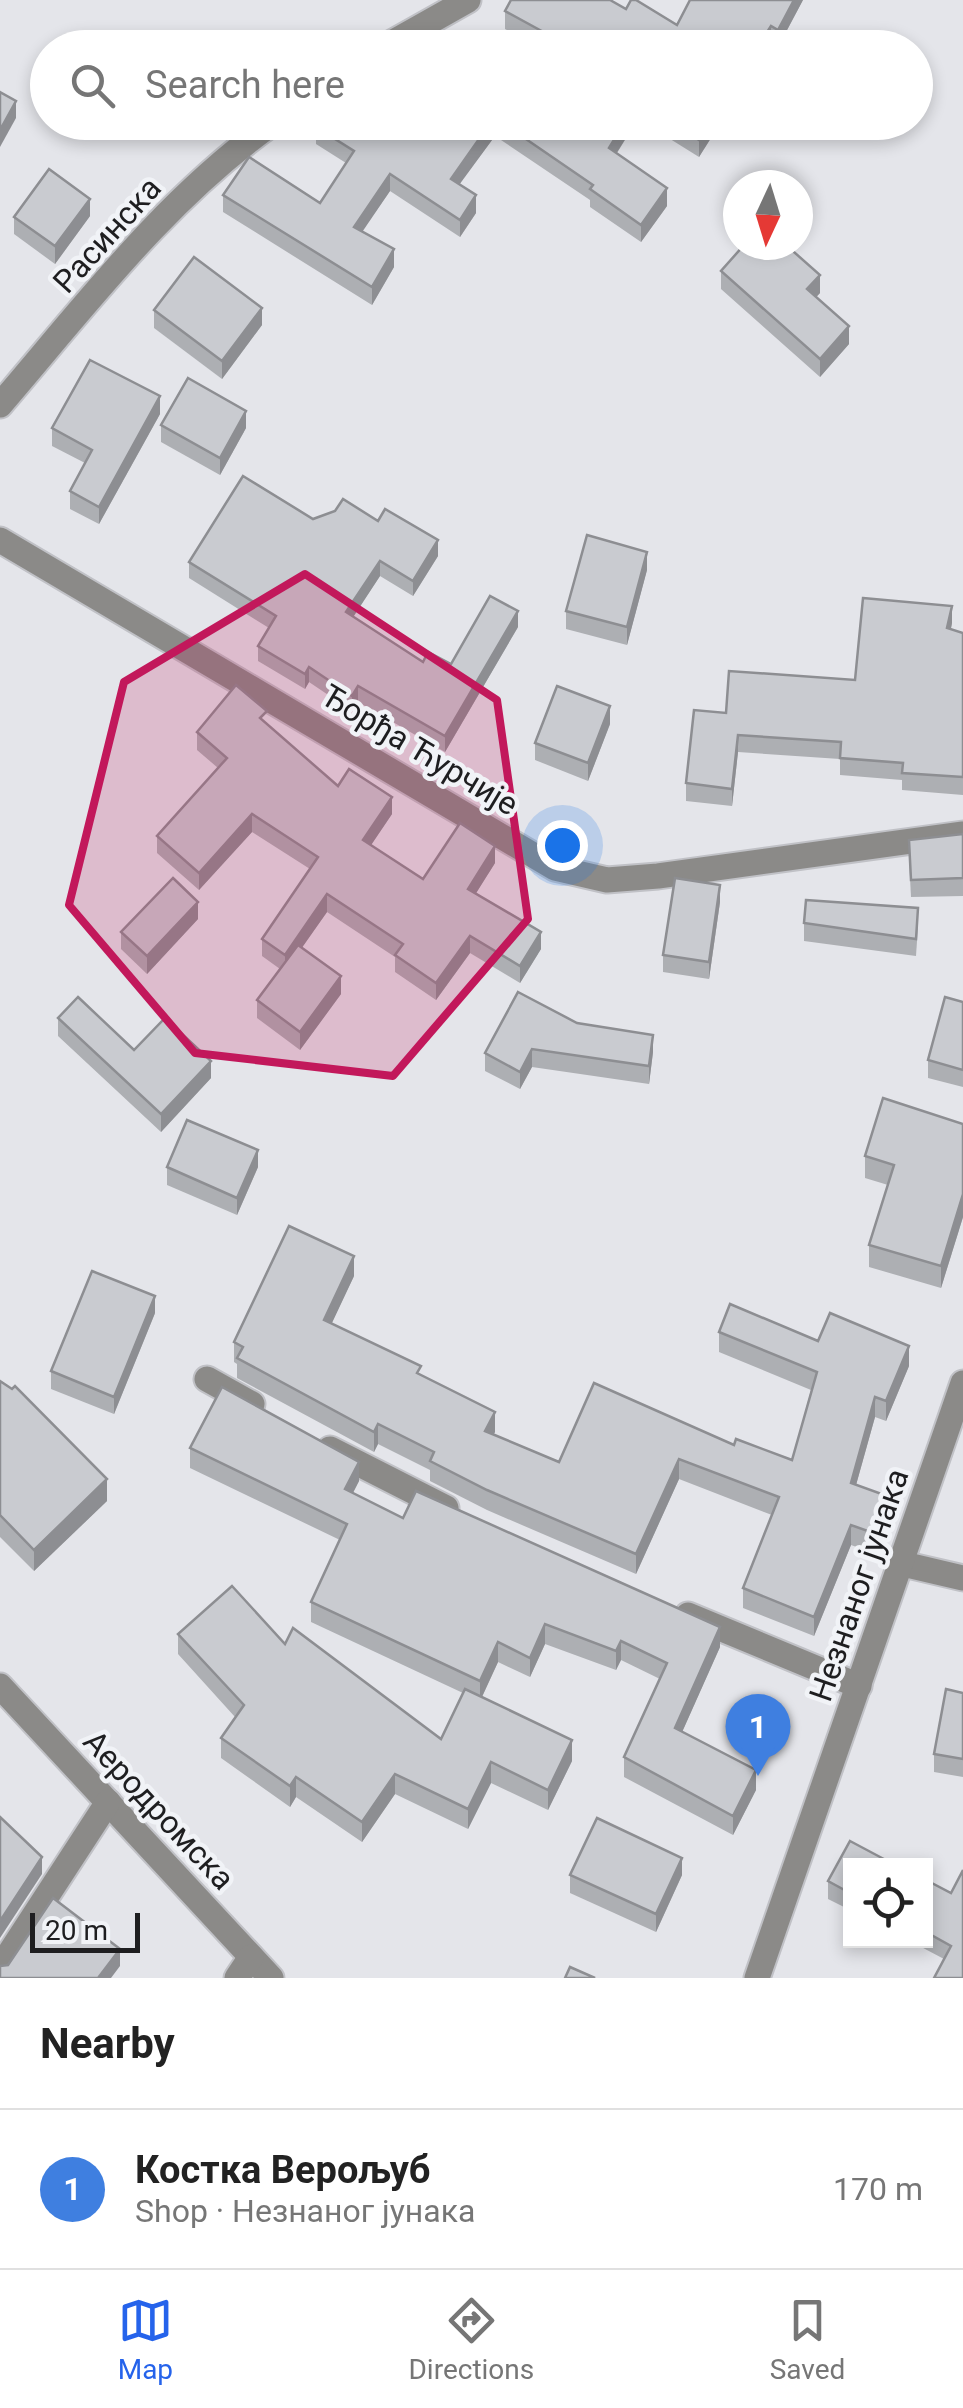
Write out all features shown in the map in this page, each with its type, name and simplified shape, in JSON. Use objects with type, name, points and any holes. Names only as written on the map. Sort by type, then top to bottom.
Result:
[{"type":"street","points":[[415,30],[468,0]]},
{"type":"street","name":"Расинска","points":[[0,406],[159,220],[249,140]]},
{"type":"street","name":"Ђорђа Ћурчије","points":[[0,540],[555,868],[607,880],[658,876],[963,834]]},
{"type":"street","points":[[207,1379],[270,1414]]},
{"type":"street","name":"Незнаног јунака","points":[[757,1978],[963,1382]]},
{"type":"street","points":[[301,1432],[463,1516]]},
{"type":"street","points":[[903,1564],[963,1578]]},
{"type":"street","points":[[666,1606],[859,1686]]},
{"type":"street","name":"Аеродромска","points":[[0,1686],[108,1802],[244,1967],[271,1978]]},
{"type":"street","points":[[0,1968],[108,1802]]},
{"type":"highlighted area","points":[[305,574],[497,700],[528,919],[393,1076],[195,1053],[69,905],[124,682]]},
{"type":"building","points":[[511,0],[610,0],[626,9],[631,0],[636,0],[677,25],[690,0],[794,0],[778,30],[771,26],[768,30],[540,30],[505,11]]},
{"type":"building","points":[[0,92],[16,101],[0,130]]},
{"type":"building","points":[[337,140],[478,140],[451,179],[476,195],[460,220],[390,174],[354,227],[394,249],[372,287],[223,195],[249,157],[320,203],[354,151]]},
{"type":"building","points":[[527,140],[614,140],[609,148],[667,188],[641,225],[590,189],[593,185]]},
{"type":"building","points":[[49,169],[90,199],[55,246],[14,217]]},
{"type":"building","points":[[194,257],[262,308],[222,361],[154,310]]},
{"type":"building","points":[[731,260],[803,260],[820,275],[807,289],[849,326],[820,359],[721,271]]},
{"type":"building","points":[[90,360],[160,396],[99,507],[70,491],[92,450],[52,428]]},
{"type":"building","points":[[188,378],[246,411],[220,458],[161,425]]},
{"type":"building","points":[[243,476],[313,519],[335,511],[343,499],[378,521],[385,509],[438,540],[413,581],[380,561],[346,612],[423,662],[428,652],[451,664],[490,596],[518,611],[445,736],[358,686],[352,696],[309,667],[305,674],[258,646],[276,616],[189,562]]},
{"type":"building","points":[[587,535],[647,552],[627,627],[566,611]]},
{"type":"building","points":[[863,598],[952,606],[947,628],[963,633],[963,777],[902,773],[903,763],[840,758],[841,742],[738,735],[732,789],[686,783],[694,710],[726,713],[729,671],[855,680]]},
{"type":"building","points":[[236,685],[267,711],[260,718],[338,786],[349,769],[392,797],[363,840],[423,879],[460,823],[495,846],[468,889],[541,932],[520,966],[470,936],[436,983],[395,955],[403,944],[327,894],[285,955],[262,939],[318,857],[252,814],[199,873],[157,836],[227,758],[197,732]]},
{"type":"building","points":[[557,686],[610,706],[588,763],[535,743]]},
{"type":"building","points":[[963,834],[963,878],[911,880],[909,840]]},
{"type":"building","points":[[173,878],[198,902],[147,956],[121,932]]},
{"type":"building","points":[[675,878],[720,885],[709,962],[663,955]]},
{"type":"building","points":[[806,900],[918,908],[916,939],[804,923]]},
{"type":"building","points":[[298,945],[341,976],[300,1032],[257,1000]]},
{"type":"building","points":[[518,992],[577,1023],[653,1035],[649,1066],[532,1049],[520,1072],[485,1053]]},
{"type":"building","points":[[78,997],[134,1050],[165,1018],[211,1061],[161,1114],[58,1018]]},
{"type":"building","points":[[945,997],[963,1002],[963,1070],[928,1060]]},
{"type":"building","points":[[883,1098],[963,1124],[963,1194],[941,1266],[869,1245],[894,1165],[865,1156]]},
{"type":"building","points":[[187,1120],[258,1150],[237,1198],[167,1167]]},
{"type":"building","points":[[289,1226],[354,1256],[324,1320],[421,1366],[417,1373],[495,1412],[485,1431],[559,1462],[594,1383],[734,1445],[736,1439],[792,1460],[817,1372],[719,1332],[730,1304],[818,1341],[830,1313],[909,1346],[886,1401],[875,1397],[851,1483],[890,1497],[876,1534],[851,1525],[814,1617],[743,1588],[779,1497],[679,1459],[636,1554],[487,1490],[430,1461],[434,1452],[378,1424],[374,1432],[237,1358],[243,1347],[234,1342]]},
{"type":"building","points":[[92,1271],[155,1296],[114,1397],[51,1371]]},
{"type":"building","points":[[0,1381],[12,1389],[15,1386],[107,1479],[34,1550],[0,1515]]},
{"type":"building","points":[[222,1387],[359,1462],[345,1489],[403,1518],[416,1491],[720,1627],[675,1728],[756,1770],[733,1816],[624,1757],[667,1663],[621,1641],[616,1651],[545,1624],[530,1658],[498,1642],[480,1681],[311,1602],[347,1524],[190,1448]]},
{"type":"building","points":[[232,1586],[285,1644],[293,1628],[441,1739],[465,1689],[572,1740],[548,1790],[491,1762],[468,1809],[395,1774],[362,1822],[296,1777],[290,1786],[221,1738],[244,1705],[178,1634]]},
{"type":"building","points":[[946,1689],[963,1693],[963,1759],[934,1754]]},
{"type":"building","points":[[0,1817],[42,1857],[0,1921]]},
{"type":"building","points":[[597,1818],[682,1858],[656,1914],[570,1875]]},
{"type":"building","points":[[850,1841],[882,1858],[843,1858],[843,1889],[828,1881]]},
{"type":"building","points":[[963,1870],[963,1978],[934,1978],[951,1946],[933,1936],[933,1884],[951,1893]]},
{"type":"building","points":[[53,1898],[120,1949],[98,1978],[0,1978],[0,1966],[8,1965]]},
{"type":"building","points":[[570,1967],[595,1978],[565,1978]]},
{"type":"place","name":"Костка Верољуб","points":[[758,1776]]}]
